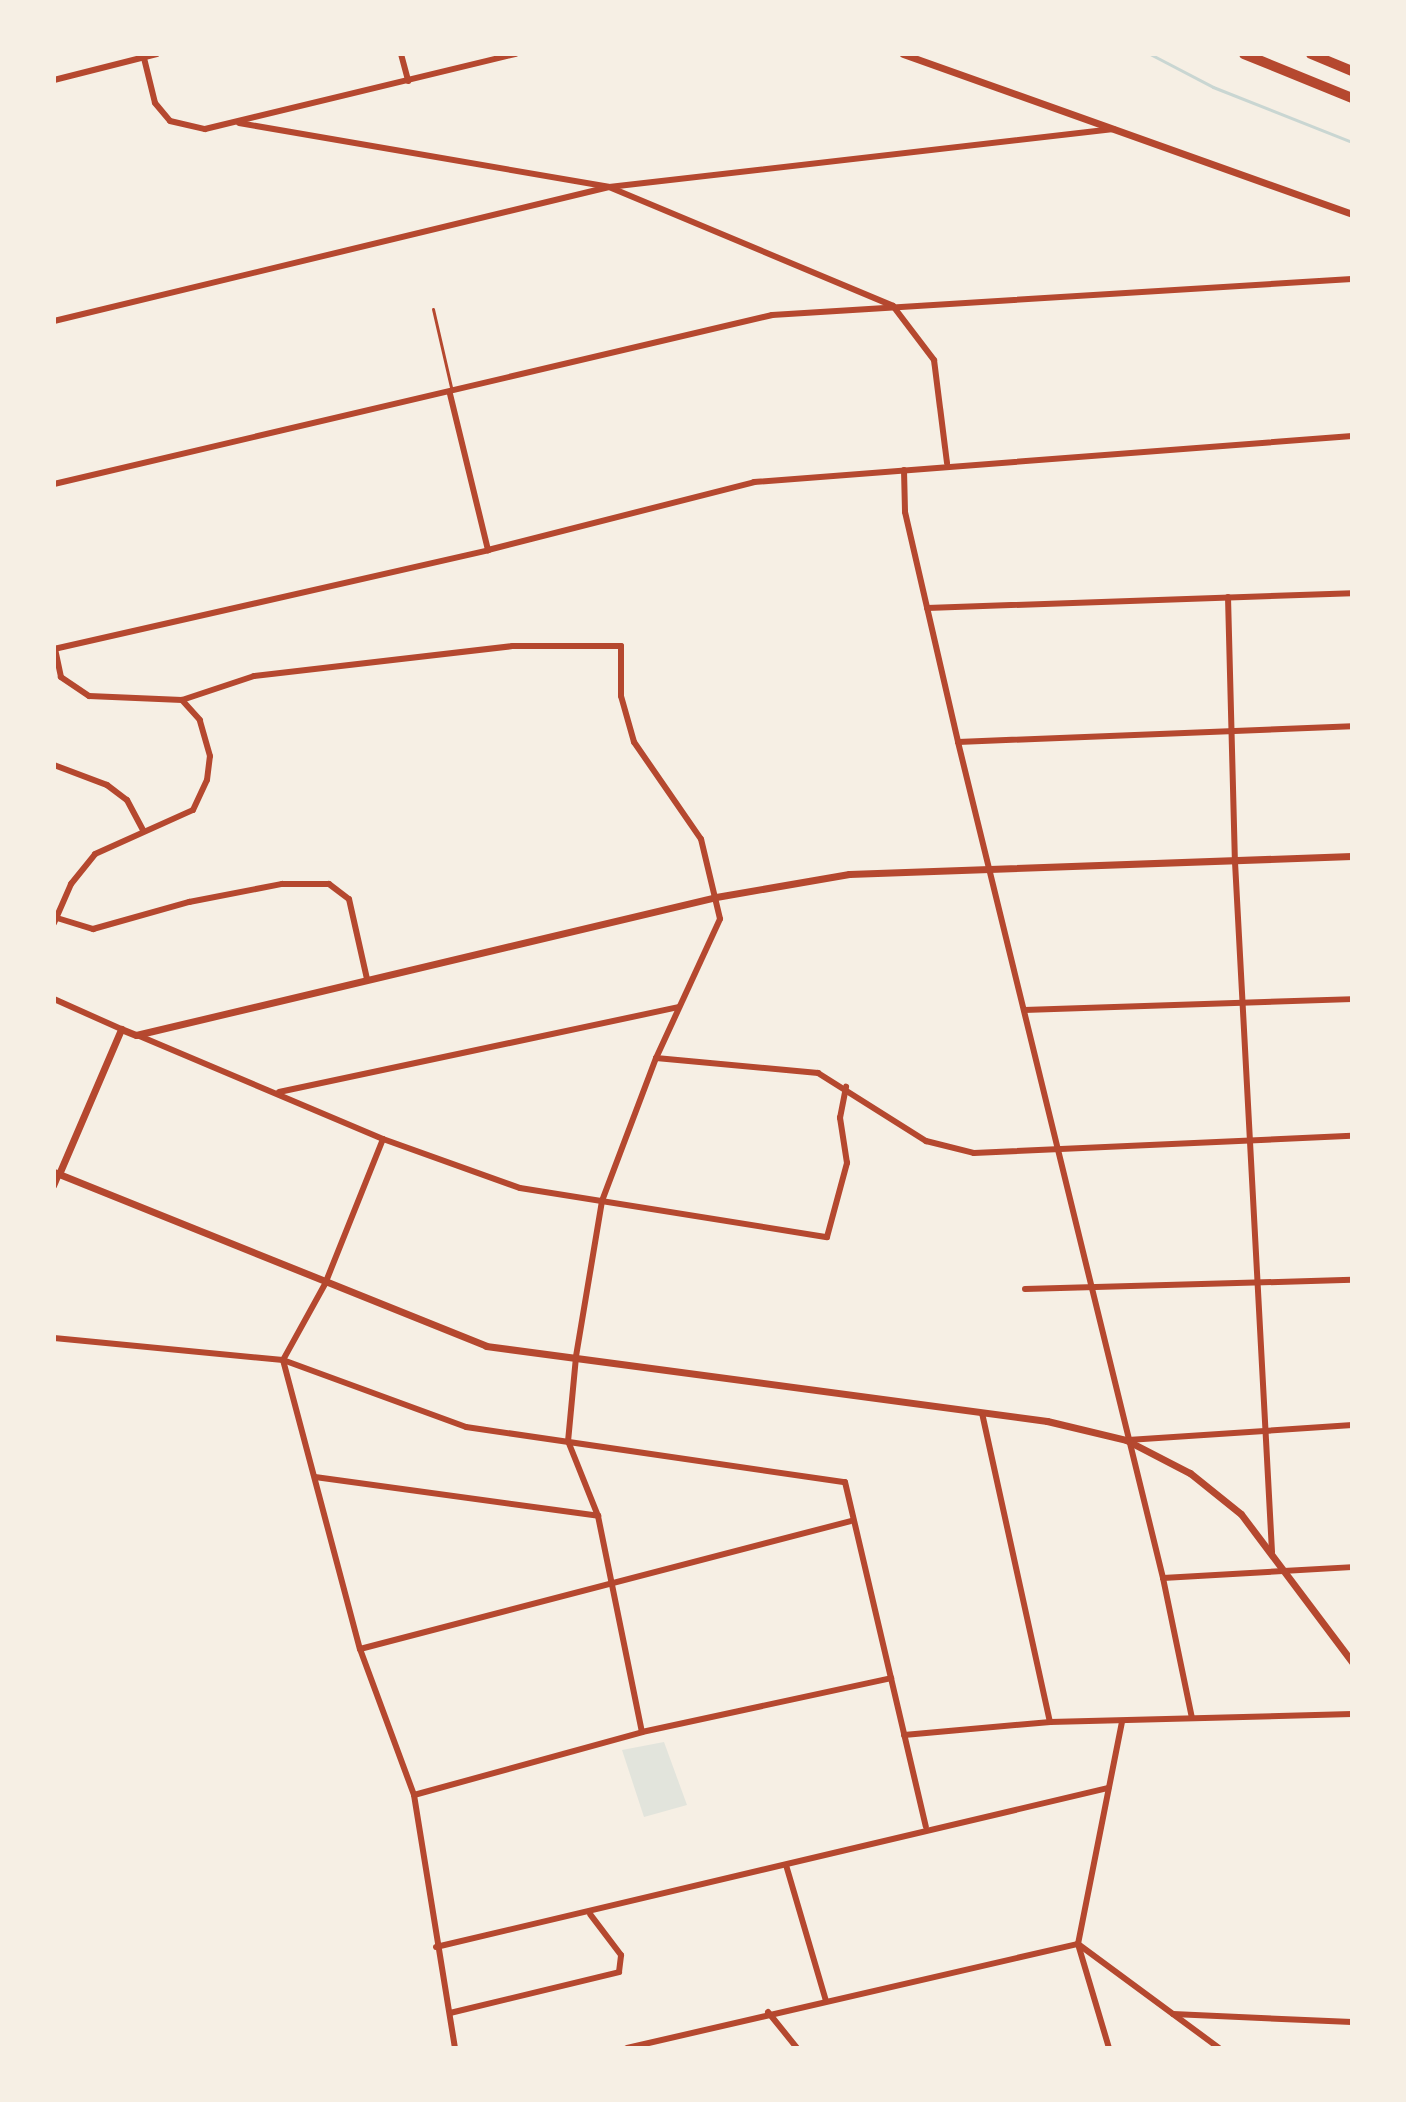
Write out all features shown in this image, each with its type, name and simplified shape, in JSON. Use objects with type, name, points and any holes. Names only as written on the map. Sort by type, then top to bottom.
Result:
[{"type":"highway","points":[[1244,54],[1352,98]]},
{"type":"highway","points":[[1311,54],[1352,71]]},
{"type":"street","points":[[54,80],[157,54]]},
{"type":"street","points":[[401,54],[408,81]]},
{"type":"street","points":[[143,56],[155,103],[170,121],[205,129],[516,54]]},
{"type":"street","points":[[903,54],[1122,128],[1352,214]]},
{"type":"street","points":[[239,123],[609,187],[893,306],[934,360],[947,463]]},
{"type":"street","points":[[54,321],[609,187],[1122,128]]},
{"type":"street","points":[[54,484],[772,315],[1352,279]]},
{"type":"street","points":[[451,393],[488,550]]},
{"type":"street","points":[[642,1732],[598,1516],[568,1441],[576,1357],[602,1201],[656,1058],[720,919],[701,839],[634,742],[621,696],[621,646],[512,646],[254,676],[182,700],[89,696],[61,677],[54,649],[488,550],[754,482],[904,470],[947,463],[1352,436]]},
{"type":"street","points":[[904,470],[905,512],[927,608],[958,742],[993,872],[1126,1440],[1163,1578],[1192,1718]]},
{"type":"street","points":[[927,608],[1352,593]]},
{"type":"street","points":[[1228,597],[1235,862],[1263,1430],[1272,1552]]},
{"type":"street","points":[[182,700],[207,737],[207,780],[193,810],[95,854],[71,884],[55,920],[93,929],[189,902],[282,884],[329,884],[349,899],[367,979]]},
{"type":"street","points":[[958,742],[1352,726]]},
{"type":"street","points":[[54,765],[107,785],[127,800],[143,830]]},
{"type":"street","points":[[136,1035],[716,897],[849,874],[993,872],[1352,856]]},
{"type":"street","points":[[54,999],[279,1092],[383,1139],[520,1188],[827,1237],[847,1163],[840,1118],[846,1087]]},
{"type":"street","points":[[1024,1010],[1352,999]]},
{"type":"street","points":[[279,1092],[678,1007]]},
{"type":"street","points":[[54,1186],[56,1173],[121,1029]]},
{"type":"street","points":[[656,1058],[818,1073],[846,1087],[926,1141],[974,1153],[1352,1136]]},
{"type":"street","points":[[383,1139],[325,1284],[283,1360],[360,1649],[414,1795],[436,1947],[455,2048]]},
{"type":"street","points":[[56,1173],[325,1284],[486,1346],[1047,1421],[1126,1440],[1216,1491],[1272,1552],[1352,1662]]},
{"type":"street","points":[[1025,1289],[1352,1280]]},
{"type":"street","points":[[54,1338],[283,1360],[466,1427],[845,1482],[851,1521],[926,1827]]},
{"type":"street","points":[[982,1413],[1050,1722]]},
{"type":"street","points":[[1126,1440],[1352,1425]]},
{"type":"street","points":[[315,1477],[598,1516]]},
{"type":"street","points":[[360,1649],[851,1521]]},
{"type":"street","points":[[1163,1578],[1352,1567]]},
{"type":"street","points":[[414,1795],[642,1732],[891,1678]]},
{"type":"street","points":[[904,1735],[1050,1722],[1352,1714]]},
{"type":"street","points":[[1109,2048],[1078,1944],[1122,1722]]},
{"type":"street","points":[[436,1947],[590,1914],[926,1827],[1108,1788]]},
{"type":"street","points":[[786,1865],[826,2001]]},
{"type":"street","points":[[450,2013],[619,1972],[621,1955],[590,1914]]},
{"type":"street","points":[[627,2048],[768,2012],[1078,1944],[1219,2048]]},
{"type":"street","points":[[768,2012],[797,2048]]},
{"type":"street","points":[[1173,2014],[1352,2022]]},
{"type":"lane","points":[[433,309],[451,393]]},
{"type":"shaded area","points":[[664,1742],[687,1805],[644,1817],[622,1750]]},
{"type":"waterway","points":[[1150,54],[1213,87],[1352,142]]}]
